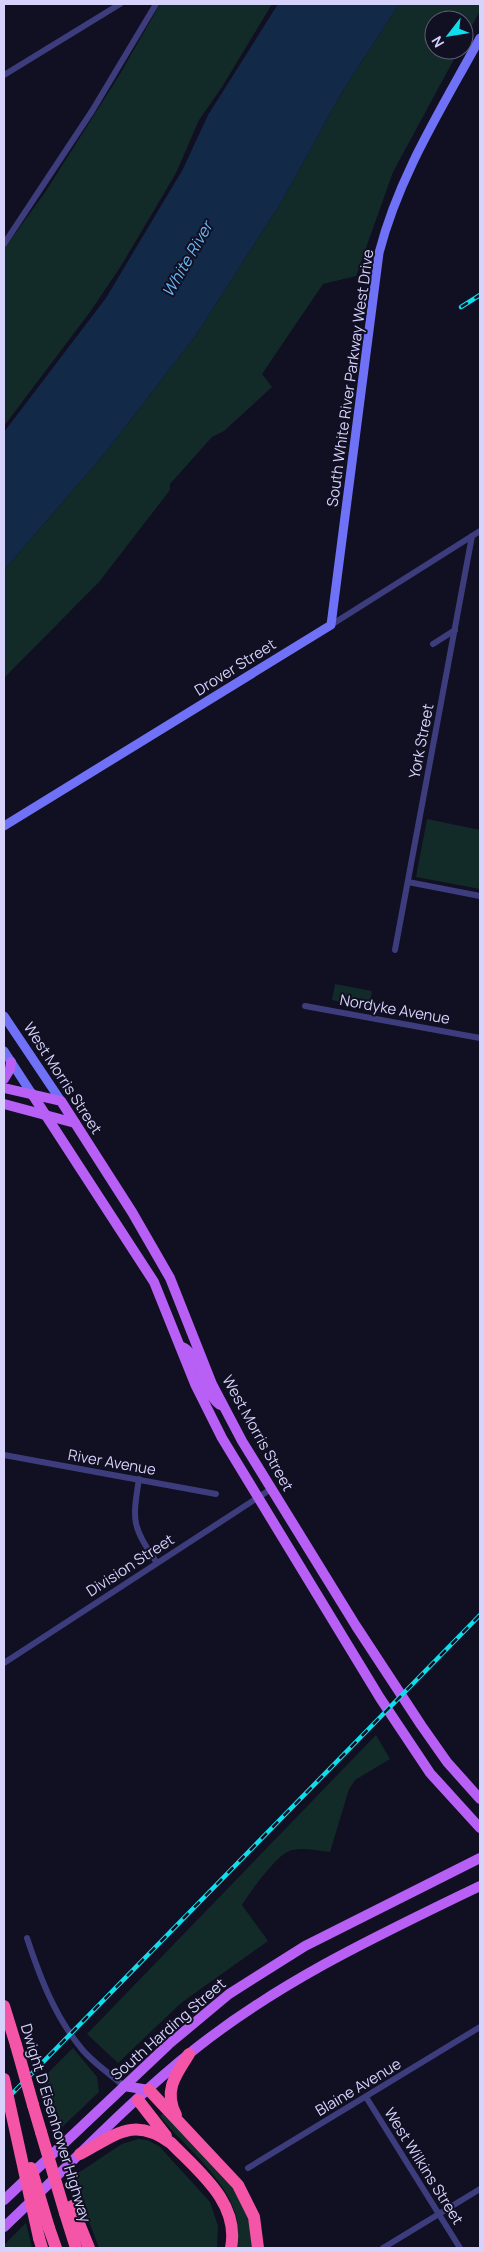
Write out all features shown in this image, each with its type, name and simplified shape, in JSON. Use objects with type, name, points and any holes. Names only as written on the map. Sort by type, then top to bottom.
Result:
[{"type":"highway","name":"Dwight D Eisenhower Highway","points":[[4,2006],[41,2132],[69,2209],[76,2248]]},
{"type":"highway","points":[[180,2122],[173,2109],[170,2091],[174,2077],[189,2054]]},
{"type":"highway","points":[[4,2078],[56,2248]]},
{"type":"highway","points":[[4,2078],[40,2243]]},
{"type":"highway","points":[[149,2090],[225,2170],[243,2192],[255,2223],[258,2248]]},
{"type":"highway","points":[[138,2100],[172,2143],[222,2198],[232,2224],[231,2248]]},
{"type":"highway","points":[[80,2154],[120,2133],[136,2129],[151,2130],[172,2143]]},
{"type":"highway","points":[[69,2209],[89,2248]]},
{"type":"main road","points":[[4,1079],[10,1069],[11,1062]]},
{"type":"main road","points":[[4,1088],[61,1101]]},
{"type":"main road","name":"West Morris Street","points":[[32,1094],[136,1253],[157,1289],[212,1419],[258,1498],[413,1750],[440,1785],[480,1828]]},
{"type":"main road","name":"West Morris Street","points":[[61,1101],[158,1257],[190,1324],[223,1407],[271,1489],[356,1626],[430,1738],[480,1799]]},
{"type":"main road","points":[[4,1104],[75,1122]]},
{"type":"main road","points":[[136,1253],[143,1257],[153,1269],[176,1315],[190,1324]]},
{"type":"main road","points":[[180,1346],[191,1351],[208,1392],[223,1407]]},
{"type":"main road","name":"South Harding Street","points":[[4,2200],[191,2024],[270,1966],[340,1927],[480,1858]]},
{"type":"main road","points":[[4,2227],[189,2054],[252,2008],[304,1975],[480,1886]]},
{"type":"main road","points":[[124,2086],[149,2090]]},
{"type":"main road","points":[[124,2086],[138,2100]]},
{"type":"street","points":[[4,75],[120,4]]},
{"type":"street","points":[[4,244],[87,119],[156,4]]},
{"type":"street","name":"South White River Parkway West Drive","points":[[331,625],[379,253],[389,217],[408,171],[480,38]]},
{"type":"street","name":"Drover Street","points":[[4,826],[480,531]]},
{"type":"street","name":"York Street","points":[[395,950],[472,536]]},
{"type":"street","points":[[434,644],[455,630]]},
{"type":"street","points":[[408,882],[480,896]]},
{"type":"street","name":"Nordyke Avenue","points":[[305,1006],[480,1038]]},
{"type":"street","name":"West Morris Street","points":[[4,1016],[61,1101]]},
{"type":"street","name":"West Morris Street","points":[[4,1051],[32,1094]]},
{"type":"street","name":"River Avenue","points":[[4,1455],[216,1494]]},
{"type":"street","points":[[139,1479],[134,1511],[135,1527],[157,1563]]},
{"type":"street","name":"Division Street","points":[[4,1663],[271,1489]]},
{"type":"street","points":[[27,1938],[48,1996],[77,2043],[124,2086]]},
{"type":"street","name":"Blaine Avenue","points":[[248,2168],[480,2027]]},
{"type":"street","name":"West Wilkins Street","points":[[366,2097],[460,2248]]},
{"type":"street","points":[[383,2248],[480,2189]]},
{"type":"green space","points":[[160,4],[272,4],[222,87],[199,120],[176,173],[121,266],[90,312],[4,426],[4,249],[46,191],[120,74]]},
{"type":"green space","points":[[399,4],[480,4],[480,11],[474,22],[474,10],[424,10],[424,60],[454,60],[393,172],[356,276],[323,284],[262,374],[272,387],[224,431],[212,437],[170,484],[170,490],[99,582],[4,678],[4,570],[105,453],[196,335],[282,201],[342,92]]},
{"type":"green space","points":[[427,819],[480,830],[480,889],[416,877]]},
{"type":"green space","points":[[335,984],[372,991],[369,1008],[332,1000]]},
{"type":"green space","points":[[376,1735],[390,1759],[355,1780],[349,1789],[330,1852],[302,1849],[287,1852],[269,1868],[242,1905],[268,1941],[181,2003],[118,2063],[87,2034]]},
{"type":"green space","points":[[73,2048],[97,2077],[99,2092],[58,2131],[42,2079]]},
{"type":"green space","points":[[163,2113],[238,2194],[248,2216],[253,2248],[237,2248],[238,2230],[235,2213],[228,2196],[207,2167],[160,2116]]},
{"type":"green space","points":[[138,2139],[147,2140],[159,2146],[210,2202],[218,2226],[217,2248],[99,2248],[72,2177],[122,2144]]},
{"type":"green space","points":[[26,2223],[32,2248],[4,2248],[4,2245]]},
{"type":"water","name":"White River","points":[[278,4],[399,4],[342,92],[282,201],[196,335],[105,453],[4,570],[4,432],[106,298],[183,169],[208,115]]},
{"type":"railway","points":[[461,307],[480,295]]},
{"type":"railway","points":[[4,2102],[480,1615]]}]
